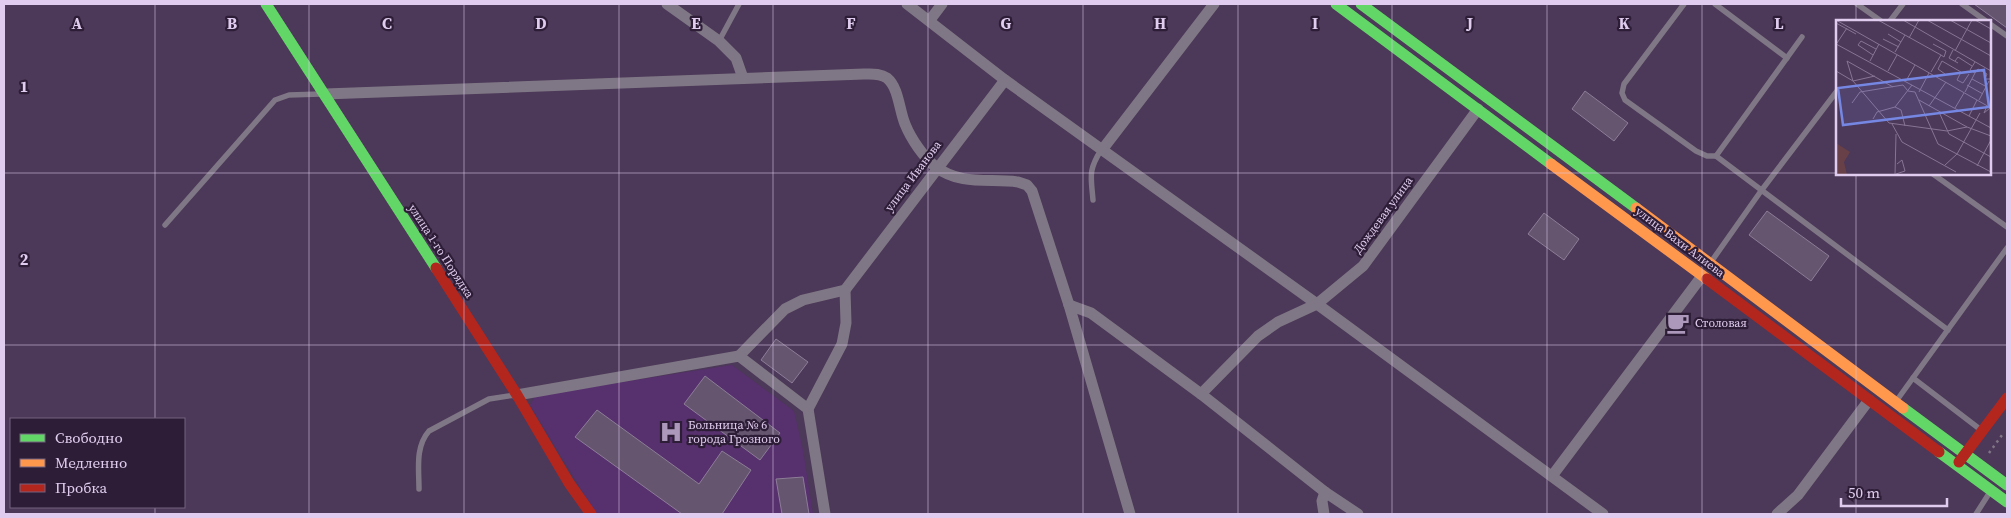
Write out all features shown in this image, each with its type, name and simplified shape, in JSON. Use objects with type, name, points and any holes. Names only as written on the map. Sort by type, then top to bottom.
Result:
[{"type":"main road","name":"улица 1-го Порядка","points":[[266,4],[517,395],[569,483],[591,514]]},
{"type":"main road","name":"улица Вахи Алиева","points":[[1336,4],[2007,502]]},
{"type":"main road","name":"улица Вахи Алиева","points":[[1362,4],[2007,485]]},
{"type":"main road","points":[[1956,465],[2007,398]]},
{"type":"street","points":[[666,4],[719,41],[736,58],[743,78]]},
{"type":"street","points":[[907,4],[1005,80],[1317,304],[1603,514]]},
{"type":"street","points":[[930,20],[942,4]]},
{"type":"street","points":[[1102,150],[1214,4]]},
{"type":"street","points":[[325,94],[743,78],[878,74],[886,77],[893,85],[905,125],[920,150],[937,168],[961,179],[979,182],[1007,180],[1027,185],[1032,191],[1069,305],[1130,514]]},
{"type":"street","name":"улица Иванова","points":[[845,290],[1005,80]]},
{"type":"street","name":"Дождевая улица","points":[[1201,394],[1258,336],[1278,322],[1317,304],[1363,266],[1478,110]]},
{"type":"street","points":[[1552,476],[1702,276]]},
{"type":"street","points":[[517,395],[739,356],[785,310],[802,300],[845,290],[846,323],[842,344],[808,409],[825,514]]},
{"type":"street","points":[[1069,305],[1091,313],[1201,394],[1325,492],[1358,514]]},
{"type":"street","points":[[739,356],[808,409]]},
{"type":"street","points":[[1777,514],[1798,495],[1869,400]]},
{"type":"street","points":[[1324,514],[1322,501],[1325,492]]},
{"type":"lane","points":[[719,41],[739,4]]},
{"type":"lane","points":[[1684,4],[1624,84],[1622,93],[1625,100],[1696,151],[1707,156],[1716,156],[1948,330]]},
{"type":"lane","points":[[1715,4],[1787,58]]},
{"type":"lane","points":[[1857,4],[1880,20]]},
{"type":"lane","points":[[1891,20],[1903,4]]},
{"type":"lane","points":[[1962,4],[1985,20]]},
{"type":"lane","points":[[1991,25],[2007,36]]},
{"type":"lane","points":[[1716,156],[1802,36]]},
{"type":"lane","points":[[1711,264],[1762,191],[1836,92]]},
{"type":"lane","points":[[165,225],[275,100],[289,95],[325,94]]},
{"type":"lane","points":[[1830,100],[1836,104]]},
{"type":"lane","points":[[1093,200],[1090,173],[1092,165],[1102,150]]},
{"type":"lane","points":[[1934,175],[2007,227]]},
{"type":"lane","points":[[1896,402],[2007,248]]},
{"type":"lane","points":[[1913,378],[1983,432]]},
{"type":"lane","points":[[419,489],[419,449],[423,438],[429,431],[489,399],[517,395]]},
{"type":"lane","points":[[1976,514],[1991,490]]},
{"type":"shaded area","name":"Больница № 6 города Грозного","points":[[732,365],[794,411],[803,450],[813,514],[596,514],[530,405],[535,397],[546,394]]},
{"type":"building","points":[[1974,4],[2007,4],[2007,28]]},
{"type":"building","points":[[1585,91],[1628,123],[1614,141],[1572,109]]},
{"type":"building","points":[[1767,211],[1829,256],[1811,281],[1749,235]]},
{"type":"building","points":[[1544,213],[1579,239],[1564,260],[1528,234]]},
{"type":"building","points":[[776,339],[808,362],[792,383],[761,360]]},
{"type":"building","points":[[705,376],[780,433],[760,460],[684,404]]},
{"type":"building","points":[[597,410],[699,484],[722,451],[751,470],[722,514],[682,514],[575,437]]},
{"type":"building","points":[[803,477],[809,514],[782,514],[776,479]]},
{"type":"traffic: fast","points":[[266,4],[436,268]]},
{"type":"traffic: fast","points":[[1336,4],[1551,164]]},
{"type":"traffic: fast","points":[[1361,4],[1636,208]]},
{"type":"traffic: fast","points":[[1903,408],[2007,485]]},
{"type":"traffic: fast","points":[[1939,452],[2007,502]]},
{"type":"traffic: slow","points":[[1551,164],[1707,279]]},
{"type":"traffic: slow","points":[[1636,208],[1903,408]]},
{"type":"traffic: jam","points":[[436,268],[517,395],[569,483],[591,514]]},
{"type":"traffic: jam","points":[[1707,279],[1939,452]]},
{"type":"traffic: jam","points":[[1959,462],[2007,398]]},
{"type":"place","name":"Столовая","points":[[1678,323]]},
{"type":"place","name":"Больница № 6 города Грозного","points":[[671,432]]}]
